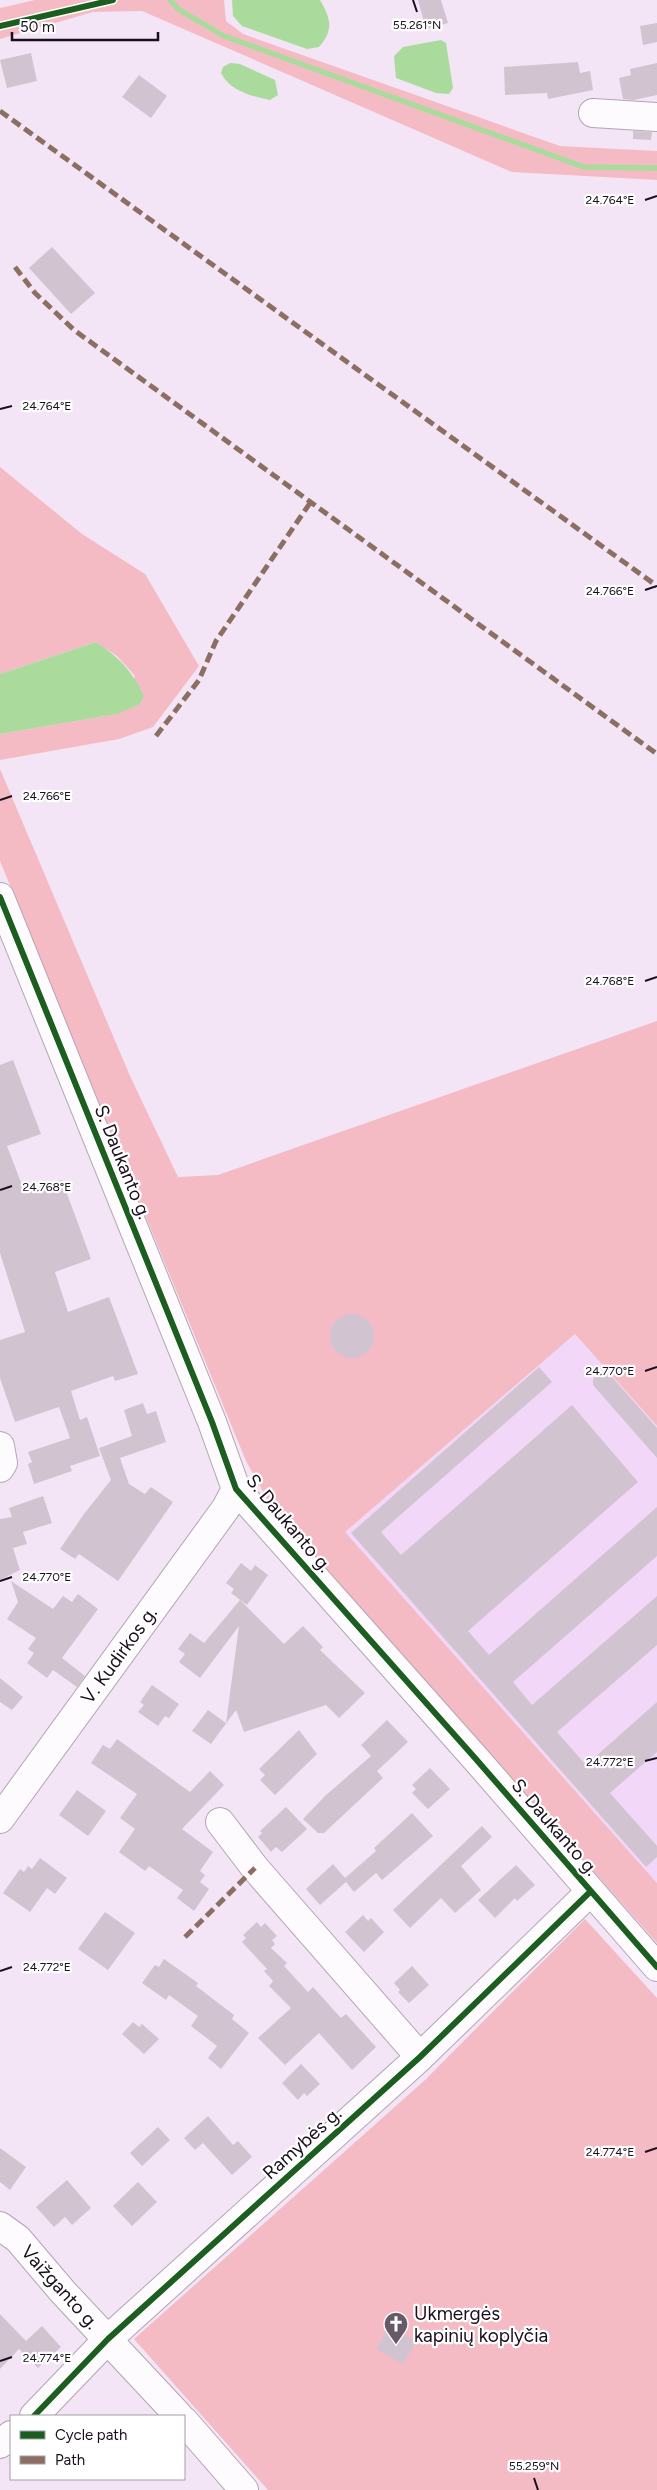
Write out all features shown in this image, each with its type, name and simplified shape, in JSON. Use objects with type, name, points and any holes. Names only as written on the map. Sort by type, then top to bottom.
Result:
[{"type":"street","points":[[594,113],[657,117]]},
{"type":"street","name":"S. Daukanto g.","points":[[0,897],[8,941],[215,1430],[236,1489],[475,1758],[657,1967]]},
{"type":"street","points":[[0,1446],[4,1463],[0,1468]]},
{"type":"street","name":"V. Kudirkos g.","points":[[0,1819],[226,1508],[236,1489]]},
{"type":"street","points":[[220,1822],[255,1868],[420,2057]]},
{"type":"street","name":"Ramybės g.","points":[[35,2415],[108,2339],[420,2057],[590,1892]]},
{"type":"street","name":"Vaižganto g.","points":[[0,2226],[18,2239],[63,2292],[179,2415]]},
{"type":"street","points":[[185,2422],[244,2490]]},
{"type":"street","points":[[0,2444],[10,2436]]},
{"type":"shaded area","points":[[35,0],[224,0],[226,21],[243,34],[560,146],[657,151],[657,180],[512,172],[142,11],[93,12],[0,39],[0,8]]},
{"type":"shaded area","points":[[232,0],[320,0],[327,13],[329,30],[319,47],[307,49],[242,26],[233,16]]},
{"type":"shaded area","points":[[441,40],[446,43],[453,88],[449,94],[436,93],[396,78],[394,56],[403,47]]},
{"type":"shaded area","points":[[230,63],[240,64],[275,80],[278,95],[270,100],[242,92],[235,88],[221,73],[223,67]]},
{"type":"shaded area","points":[[0,467],[82,534],[145,574],[199,666],[153,727],[119,739],[0,760],[0,734],[117,714],[135,676],[117,656],[96,642],[0,674]]},
{"type":"shaded area","points":[[96,642],[112,653],[135,679],[144,696],[140,704],[117,714],[0,734],[0,674]]},
{"type":"shaded area","points":[[0,769],[130,1076],[178,1177],[218,1175],[657,1021],[657,1426],[575,1334],[345,1532],[657,1883],[657,1943],[271,1506],[246,1461],[0,861]]},
{"type":"shaded area","points":[[575,1334],[657,1426],[657,1883],[345,1532]]},
{"type":"shaded area","points":[[585,1919],[657,1998],[657,2490],[268,2490],[134,2339],[425,2080]]},
{"type":"building","points":[[418,0],[441,0],[448,23],[426,29]]},
{"type":"building","points":[[657,23],[657,42],[643,45],[640,26]]},
{"type":"building","points":[[31,53],[37,81],[7,88],[0,60]]},
{"type":"building","points":[[578,62],[580,73],[590,71],[593,90],[548,99],[547,93],[505,95],[504,67]]},
{"type":"building","points":[[657,63],[657,95],[634,100],[623,99],[619,78],[631,75],[630,69]]},
{"type":"building","points":[[139,75],[167,96],[151,118],[122,97]]},
{"type":"building","points":[[633,131],[652,132],[651,140],[633,139]]},
{"type":"building","points":[[52,247],[95,293],[71,314],[29,268]]},
{"type":"building","points":[[13,1060],[41,1134],[7,1146],[25,1193],[62,1180],[91,1259],[55,1272],[68,1312],[109,1297],[138,1374],[115,1381],[113,1376],[71,1391],[80,1420],[87,1417],[100,1456],[70,1466],[72,1471],[34,1484],[28,1464],[32,1462],[28,1452],[70,1438],[59,1407],[15,1422],[0,1378],[0,1340],[25,1332],[0,1253],[0,1065]]},
{"type":"building","points":[[352,1314],[364,1318],[370,1324],[374,1336],[370,1348],[364,1354],[352,1358],[340,1354],[334,1348],[330,1336],[334,1324],[340,1318]]},
{"type":"building","points":[[539,1367],[552,1382],[381,1532],[401,1555],[572,1405],[638,1482],[468,1631],[489,1655],[657,1507],[657,1556],[513,1682],[532,1705],[657,1596],[657,1645],[557,1732],[586,1765],[657,1702],[657,1752],[610,1793],[657,1846],[657,1857],[646,1867],[351,1533]]},
{"type":"building","points":[[605,1369],[657,1428],[657,1458],[593,1385],[593,1379]]},
{"type":"building","points":[[143,1403],[147,1414],[156,1411],[166,1442],[120,1458],[129,1484],[145,1494],[151,1487],[173,1502],[118,1581],[79,1554],[75,1559],[60,1549],[84,1514],[111,1480],[99,1448],[132,1436],[124,1410]]},
{"type":"building","points":[[43,1496],[52,1523],[23,1532],[27,1544],[13,1548],[20,1570],[0,1580],[0,1519],[12,1517],[9,1508]]},
{"type":"building","points":[[241,1563],[251,1571],[255,1565],[268,1575],[247,1605],[231,1593],[234,1589],[226,1583]]},
{"type":"building","points":[[11,1581],[53,1609],[63,1596],[72,1602],[78,1594],[98,1609],[62,1658],[85,1676],[77,1687],[53,1670],[47,1678],[27,1663],[34,1653],[28,1649],[36,1638],[7,1619],[18,1602]]},
{"type":"building","points":[[240,1600],[284,1644],[303,1626],[323,1647],[320,1650],[365,1693],[339,1718],[326,1705],[244,1732],[236,1710],[211,1744],[192,1731],[208,1710],[226,1723],[239,1626],[200,1678],[179,1662],[185,1654],[178,1649],[190,1633],[204,1643]]},
{"type":"building","points":[[0,1678],[23,1697],[12,1710],[0,1702]]},
{"type":"building","points":[[152,1685],[179,1704],[169,1718],[165,1716],[158,1726],[138,1712],[144,1705],[140,1702]]},
{"type":"building","points":[[387,1720],[408,1742],[377,1771],[383,1778],[324,1833],[318,1833],[303,1819],[325,1796],[371,1756],[361,1745]]},
{"type":"building","points":[[299,1730],[317,1754],[275,1795],[260,1780],[265,1775],[259,1769]]},
{"type":"building","points":[[117,1739],[190,1792],[210,1771],[224,1785],[182,1829],[213,1852],[200,1871],[205,1875],[200,1882],[209,1889],[194,1911],[177,1898],[183,1890],[149,1866],[145,1871],[119,1852],[135,1829],[120,1818],[137,1794],[91,1763],[103,1745],[110,1749]]},
{"type":"building","points":[[430,1768],[450,1789],[428,1809],[412,1793],[416,1789],[412,1785]]},
{"type":"building","points":[[77,1790],[106,1811],[88,1836],[59,1815]]},
{"type":"building","points":[[286,1807],[307,1829],[282,1852],[276,1847],[271,1852],[258,1837],[262,1833],[260,1831]]},
{"type":"building","points":[[412,1813],[433,1836],[382,1880],[376,1873],[354,1892],[346,1882],[320,1905],[306,1889],[333,1864],[345,1878],[376,1851],[374,1848]]},
{"type":"building","points":[[482,1826],[492,1837],[461,1866],[481,1890],[455,1913],[441,1898],[410,1928],[393,1910]]},
{"type":"building","points":[[40,1858],[67,1878],[55,1894],[47,1888],[30,1912],[3,1893],[20,1869],[24,1872],[28,1866],[32,1869]]},
{"type":"building","points":[[516,1865],[535,1885],[517,1901],[515,1898],[495,1918],[478,1900]]},
{"type":"building","points":[[105,1912],[135,1933],[108,1970],[78,1949]]},
{"type":"building","points":[[363,1915],[368,1921],[371,1918],[384,1932],[364,1952],[345,1932]]},
{"type":"building","points":[[257,1922],[261,1927],[265,1923],[277,1936],[272,1940],[275,1944],[271,1948],[287,1963],[284,1966],[308,1992],[313,1987],[341,2018],[346,2014],[376,2047],[352,2070],[319,2033],[285,2065],[258,2038],[291,2008],[269,1986],[273,1981],[264,1971],[267,1969],[242,1942],[246,1938],[243,1935]]},
{"type":"building","points":[[164,1959],[198,1983],[196,1986],[234,2015],[232,2019],[249,2033],[221,2069],[208,2058],[217,2046],[191,2026],[198,2016],[169,1995],[166,2000],[142,1983],[155,1965],[159,1967]]},
{"type":"building","points":[[412,1966],[429,1985],[409,2003],[398,1992],[400,1990],[394,1983]]},
{"type":"building","points":[[133,2022],[139,2027],[142,2024],[159,2039],[144,2054],[122,2034]]},
{"type":"building","points":[[301,2064],[320,2084],[307,2096],[304,2093],[298,2100],[282,2083]]},
{"type":"building","points":[[208,2116],[233,2145],[238,2141],[252,2157],[232,2175],[203,2143],[195,2150],[184,2138]]},
{"type":"building","points":[[158,2127],[170,2140],[142,2166],[130,2153]]},
{"type":"building","points":[[0,2148],[26,2167],[10,2190],[0,2182]]},
{"type":"building","points":[[67,2180],[91,2208],[72,2225],[65,2217],[54,2227],[36,2207]]},
{"type":"building","points":[[138,2182],[157,2202],[132,2226],[113,2206]]},
{"type":"building","points":[[0,2314],[26,2341],[42,2326],[61,2347],[38,2368],[19,2349],[0,2369]]},
{"type":"building","name":"Ukmergės kapinių koplyčia","points":[[389,2326],[416,2342],[403,2364],[376,2349]]},
{"type":"waterway","points":[[170,0],[178,9],[224,36],[584,167],[657,168]]},
{"type":"marked path","points":[[0,111],[657,586]]},
{"type":"marked path","points":[[15,267],[35,293],[74,330],[657,754]]},
{"type":"marked path","points":[[156,736],[199,680],[216,641],[310,503]]},
{"type":"marked path","points":[[185,1937],[255,1868]]},
{"type":"cycle path","points":[[0,26],[113,0]]},
{"type":"cycle path","points":[[0,897],[212,1422],[236,1489],[475,1758],[657,1967]]},
{"type":"cycle path","points":[[35,2415],[108,2339],[420,2057],[590,1892]]},
{"type":"place","name":"Ukmergės kapinių koplyčia","points":[[396,2345]]}]
